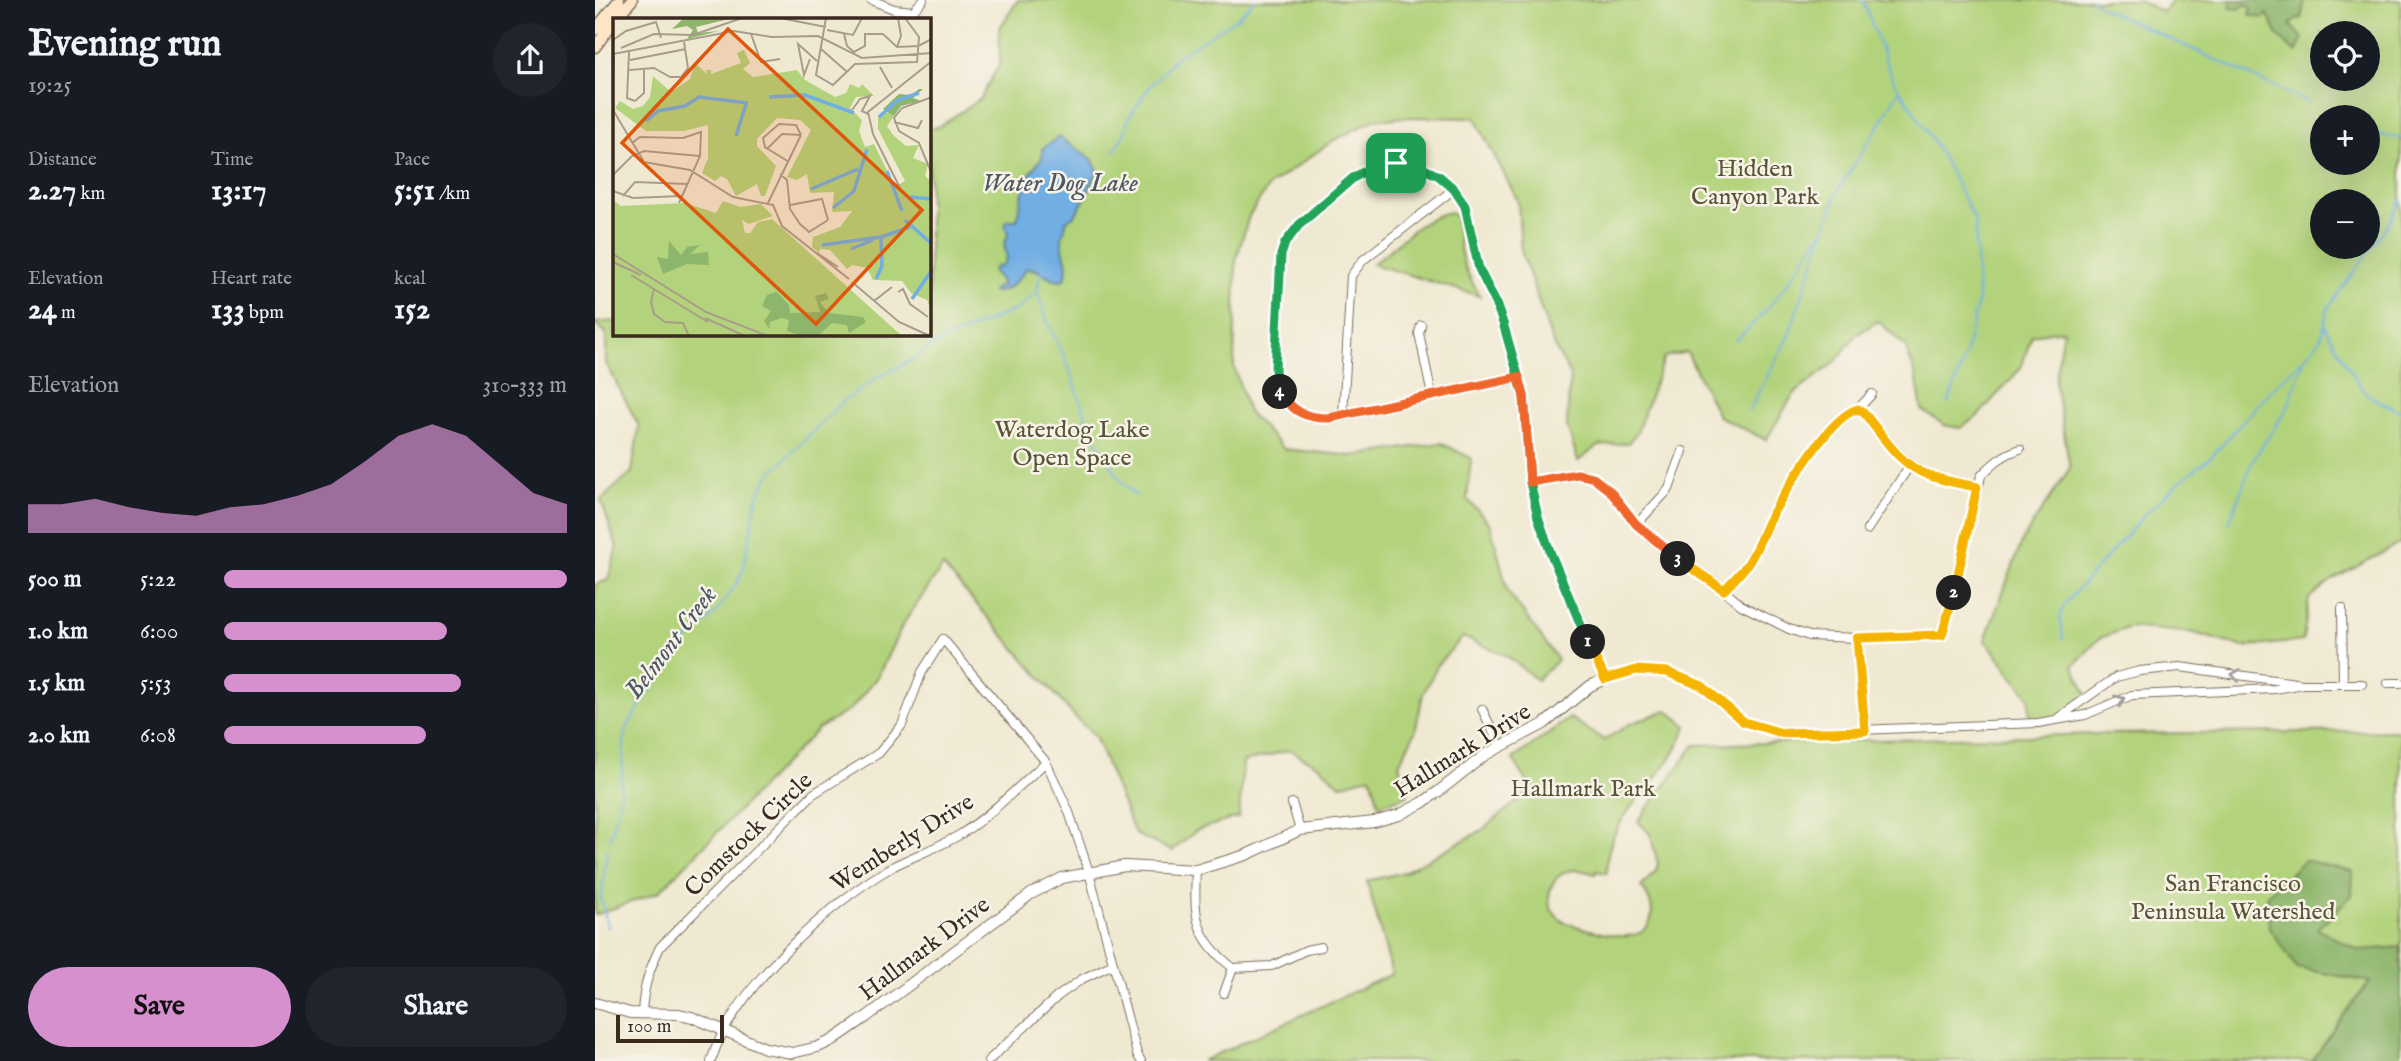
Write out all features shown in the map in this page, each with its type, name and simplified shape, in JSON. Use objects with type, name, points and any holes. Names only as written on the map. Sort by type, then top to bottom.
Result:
[{"type":"main road","points":[[595,30],[619,0]]},
{"type":"main road","points":[[617,18],[632,0]]},
{"type":"main road","points":[[595,47],[613,23]]},
{"type":"street","points":[[871,0],[894,9],[913,10],[923,0]]},
{"type":"street","points":[[1519,377],[1343,416],[1312,418],[1301,414],[1285,399],[1277,384],[1275,369],[1281,255],[1285,243],[1299,225],[1353,178],[1380,165],[1396,163],[1420,167],[1439,176],[1454,189],[1465,206],[1479,269],[1495,301],[1519,377],[1524,396],[1530,482],[1538,517],[1551,554],[1605,679]]},
{"type":"street","points":[[1343,416],[1351,276],[1363,260],[1454,189]]},
{"type":"street","points":[[1421,326],[1419,333],[1432,396]]},
{"type":"street","points":[[1724,590],[1748,564],[1781,500],[1816,447],[1841,418],[1849,411],[1858,409],[1871,394]]},
{"type":"street","points":[[1858,409],[1896,453],[1920,472],[1938,479],[1977,487]]},
{"type":"street","points":[[1530,482],[1577,474],[1592,477],[1610,491],[1636,524],[1666,551],[1724,590],[1741,605],[1789,629],[1809,636],[1857,638],[1942,635],[1965,551],[1977,487],[1991,465],[2008,453],[2020,449]]},
{"type":"street","points":[[1636,524],[1669,489],[1683,452]]},
{"type":"street","points":[[1867,530],[1910,465]]},
{"type":"street","points":[[2342,608],[2343,684]]},
{"type":"street","points":[[1857,638],[1865,731]]},
{"type":"street","name":"Comstock Circle","points":[[642,1014],[643,989],[648,971],[660,947],[813,794],[879,753],[902,725],[922,672],[943,639],[1046,762],[1069,812],[1089,872],[1139,1057]]},
{"type":"street","name":"Hallmark Drive","points":[[2055,720],[2116,677],[2140,671],[2180,667],[2304,684],[2362,684]]},
{"type":"street","name":"Hallmark Drive","points":[[595,1003],[615,1010],[642,1014],[679,1014],[692,1017],[765,1048],[792,1053],[818,1047],[865,1018],[1031,894],[1062,878],[1125,866],[1196,870],[1247,855],[1300,830],[1374,822],[1399,814],[1422,803],[1485,755],[1544,724],[1590,686],[1636,670],[1667,672],[1702,686],[1744,722],[1782,733],[2038,723],[2085,715],[2132,695],[2275,689],[2304,684]]},
{"type":"street","points":[[2388,683],[2401,683]]},
{"type":"street","points":[[1482,709],[1500,746]]},
{"type":"street","name":"Wemberly Drive","points":[[711,1061],[725,1031],[764,976],[820,918],[893,867],[966,831],[1046,762]]},
{"type":"street","points":[[1291,803],[1300,830]]},
{"type":"street","points":[[1196,870],[1194,907],[1203,936],[1216,954],[1233,968],[1272,966],[1306,950],[1321,947]]},
{"type":"street","points":[[988,1061],[1058,996],[1082,979],[1113,964]]},
{"type":"street","points":[[1224,993],[1233,968]]},
{"type":"street","points":[[1129,1061],[1139,1057]]},
{"type":"green space","points":[[1018,0],[2137,0],[2163,12],[2173,0],[2401,0],[2401,543],[2332,580],[2309,598],[2303,641],[2243,647],[2194,633],[2130,627],[2100,638],[2073,666],[2088,697],[2055,720],[2038,723],[2030,715],[2029,697],[1985,640],[2023,539],[2070,468],[2055,381],[2063,330],[2032,335],[2021,368],[1978,416],[1960,428],[1944,425],[1922,410],[1916,375],[1905,346],[1878,321],[1856,335],[1835,362],[1793,395],[1766,440],[1718,416],[1687,352],[1664,357],[1637,432],[1628,443],[1598,446],[1578,461],[1567,426],[1570,374],[1553,344],[1521,250],[1518,201],[1475,118],[1408,117],[1374,120],[1334,140],[1269,186],[1249,216],[1236,260],[1234,366],[1248,412],[1284,449],[1352,456],[1441,443],[1471,458],[1467,499],[1490,524],[1508,592],[1558,660],[1537,680],[1506,655],[1463,637],[1438,664],[1423,694],[1415,732],[1399,764],[1408,795],[1379,805],[1371,776],[1340,785],[1321,767],[1290,750],[1243,762],[1239,817],[1197,830],[1172,851],[1135,834],[1095,736],[1076,718],[943,566],[903,624],[878,676],[851,709],[818,729],[659,892],[595,915],[595,585],[608,580],[617,547],[601,500],[632,472],[639,426],[606,363],[606,333],[595,323],[613,321],[613,336],[931,336],[931,128],[940,126],[981,98],[1000,63],[999,29]]},
{"type":"green space","points":[[2231,0],[2305,0],[2301,19],[2297,18],[2290,25],[2303,38],[2296,53],[2279,37],[2267,14],[2263,18],[2249,15],[2251,8],[2246,4],[2239,9],[2230,8]]},
{"type":"green space","points":[[1450,212],[1456,217],[1460,250],[1468,275],[1480,296],[1372,264],[1418,226]]},
{"type":"green space","name":"San Francisco Peninsula Watershed","points":[[1667,710],[1687,726],[1672,756],[1619,825],[1608,856],[1607,873],[1568,871],[1557,877],[1551,887],[1550,906],[1555,915],[1564,922],[1596,932],[1622,936],[1637,934],[1649,924],[1652,910],[1641,887],[1656,871],[1658,863],[1650,834],[1638,821],[1695,745],[2099,734],[2401,731],[2401,1061],[1202,1061],[1392,974],[1367,881],[1404,872],[1481,831],[1532,789],[1513,759],[1570,718],[1604,740],[1630,724]]},
{"type":"green space","points":[[2305,860],[2353,872],[2352,895],[2317,929],[2358,950],[2401,947],[2401,1061],[2312,1061],[2370,982],[2297,968],[2269,928],[2267,895]]},
{"type":"water","name":"Water Dog Lake","points":[[1059,137],[1092,159],[1098,171],[1075,215],[1066,221],[1062,238],[1067,267],[1065,279],[1055,279],[1027,268],[1008,288],[992,292],[1002,285],[992,271],[997,266],[1001,268],[1007,257],[1004,245],[1008,235],[1005,223],[1007,220],[1017,220],[1023,192],[1031,172],[1042,158],[1042,149]]},
{"type":"waterway","name":"Belmont Creek","points":[[1114,151],[1124,135],[1128,120],[1145,93],[1174,59],[1238,17],[1255,0]]},
{"type":"waterway","points":[[1863,0],[1892,78],[1937,147],[1975,220],[1978,300],[1965,356],[1948,404]]},
{"type":"waterway","points":[[2091,0],[2103,8],[2308,102]]},
{"type":"waterway","points":[[1749,411],[1788,337],[1838,190],[1899,90]]},
{"type":"waterway","points":[[2380,134],[2401,138]]},
{"type":"waterway","points":[[2401,200],[2389,223],[2328,308],[2324,325],[2358,383],[2369,396],[2401,412]]},
{"type":"waterway","points":[[1735,341],[1772,303],[1821,233]]},
{"type":"waterway","name":"Belmont Creek","points":[[610,840],[620,798],[625,732],[640,705],[685,642],[714,615],[736,585],[743,570],[757,498],[768,476],[844,401],[879,377],[914,359],[929,347],[1019,308],[1037,291],[1041,271]]},
{"type":"waterway","points":[[1037,291],[1047,321],[1069,367],[1091,432],[1121,481],[1136,496]]},
{"type":"waterway","points":[[2063,639],[2060,617],[2064,605],[2147,512],[2211,457],[2269,392],[2304,359],[2320,339],[2324,325]]},
{"type":"waterway","points":[[2229,523],[2252,462],[2288,407],[2304,359]]},
{"type":"waterway","name":"Belmont Creek","points":[[607,849],[601,899],[608,927]]},
{"type":"route","points":[[1396,163],[1380,165],[1353,178],[1299,225],[1285,243],[1281,255],[1275,378],[1285,399],[1301,414],[1312,418],[1343,416],[1519,377],[1524,396],[1527,447],[1530,482],[1577,474],[1592,477],[1610,491],[1636,524],[1666,551],[1724,590],[1748,564],[1767,524],[1816,447],[1849,411],[1858,409],[1864,413],[1902,460],[1920,472],[1938,479],[1977,487],[1965,551],[1942,635],[1857,638],[1865,731],[1782,733],[1744,722],[1702,686],[1667,672],[1636,670],[1605,679],[1566,592],[1538,517],[1530,482],[1524,396],[1519,377],[1503,323],[1479,269],[1465,206],[1454,189],[1439,176],[1420,167],[1396,163]]},
{"type":"park label","name":"Hidden Canyon Park","points":[[1755,182]]},
{"type":"park label","name":"Waterdog Lake Open Space","points":[[1072,443]]},
{"type":"park label","name":"Hallmark Park","points":[[1583,788]]}]
